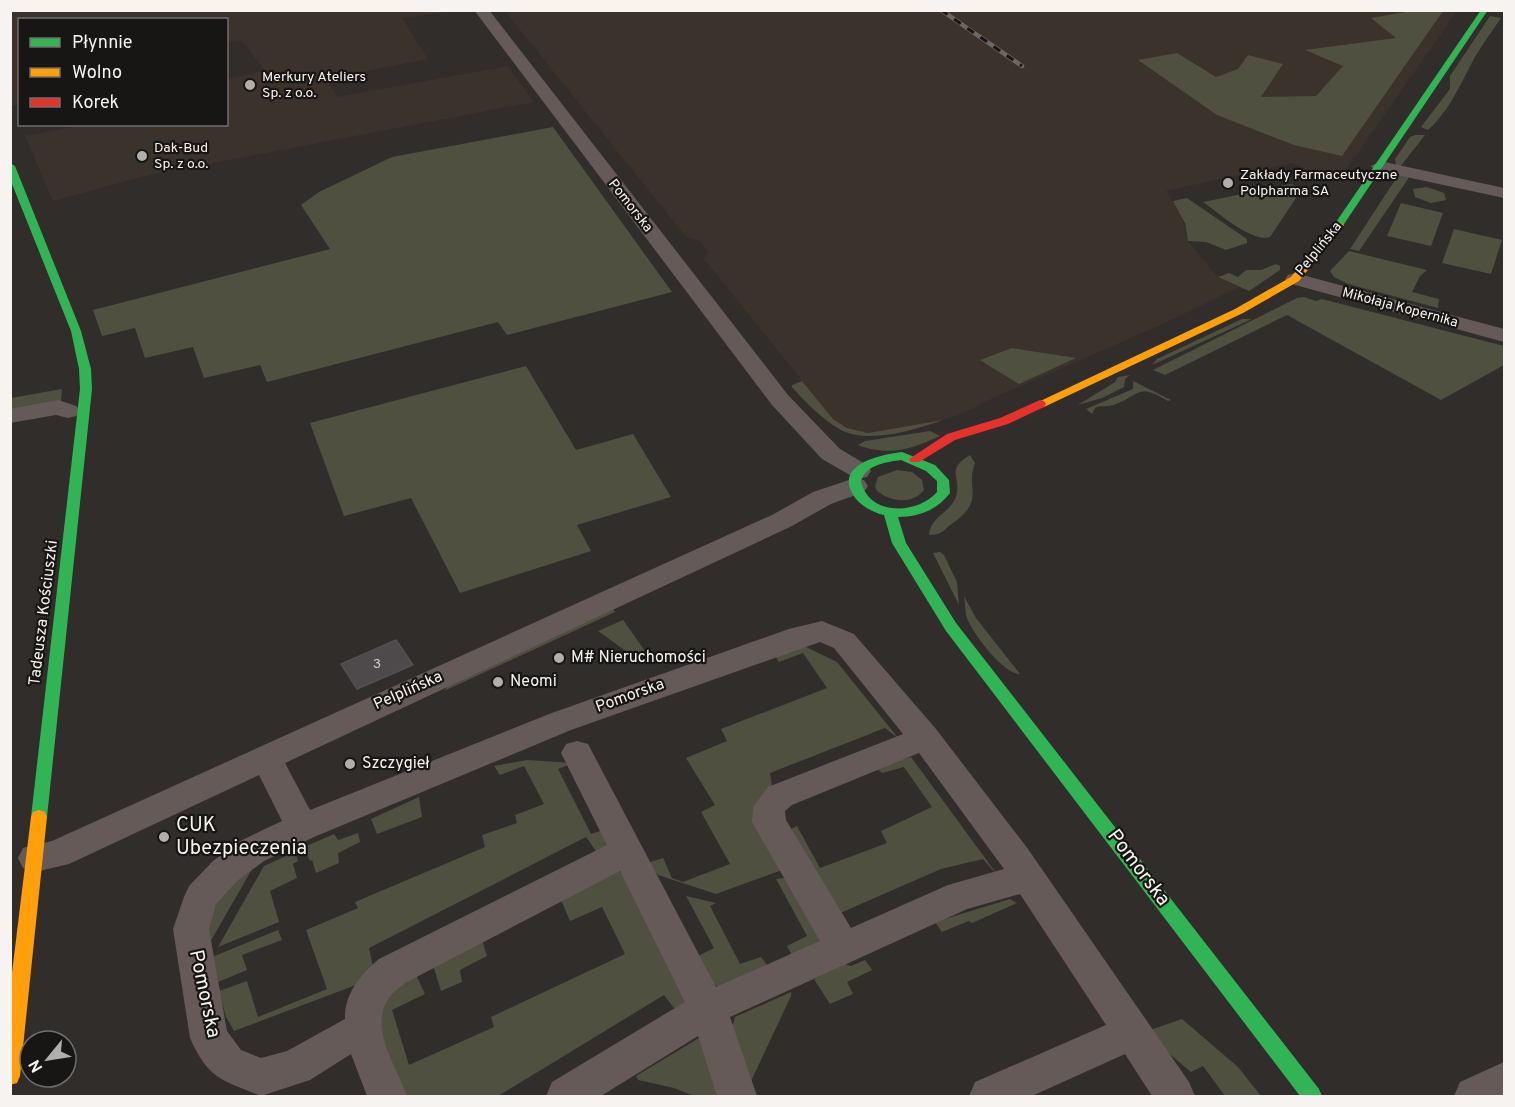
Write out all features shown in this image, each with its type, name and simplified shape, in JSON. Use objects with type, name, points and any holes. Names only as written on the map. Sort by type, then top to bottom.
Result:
[{"type":"street","name":"Pomorska","points":[[481,10],[780,400],[831,454],[870,487],[899,543],[951,627],[963,639],[1312,1096]]},
{"type":"street","name":"Pelplińska","points":[[915,459],[951,437],[1004,421],[1239,311],[1295,279],[1322,249],[1485,10]]},
{"type":"street","name":"Tadeusza Kościuszki","points":[[10,166],[76,331],[83,360],[86,389],[10,1076]]},
{"type":"street","points":[[1380,166],[1504,193]]},
{"type":"street","name":"Mikołaja Kopernika","points":[[1295,279],[1504,336]]},
{"type":"street","points":[[10,416],[58,407],[68,411]]},
{"type":"street","name":"Pelplińska","points":[[968,447],[1004,421]]},
{"type":"street","points":[[888,457],[915,459],[944,470],[946,484],[944,496],[920,516],[870,487],[888,457]]},
{"type":"street","name":"Pelplińska","points":[[35,858],[57,854],[265,756],[781,521],[870,487]]},
{"type":"street","name":"Pomorska","points":[[934,573],[963,639]]},
{"type":"street","name":"Pomorska","points":[[363,1031],[345,1037],[296,1067],[261,1077],[227,1064],[209,1038],[191,929],[201,897],[225,871],[252,851],[302,826],[560,722],[799,636],[822,632],[844,641],[925,738],[1016,859],[1026,878],[1175,1096]]},
{"type":"street","points":[[844,949],[769,822],[769,807],[780,796],[925,738]]},
{"type":"street","points":[[577,753],[708,1009],[737,1096]]},
{"type":"street","points":[[265,756],[302,826]]},
{"type":"street","points":[[387,1096],[363,1031],[365,998],[376,981],[627,851]]},
{"type":"street","points":[[566,1096],[708,1009],[960,896],[1026,878]]},
{"type":"street","points":[[989,1096],[1131,1033]]},
{"type":"street","points":[[1474,1096],[1504,1081]]},
{"type":"shaded area","points":[[10,11],[455,11],[402,18],[428,59],[327,79],[337,97],[508,66],[534,102],[145,176],[53,201],[25,136],[78,126],[228,126],[228,79],[265,71],[241,40],[228,42],[228,18],[18,18],[18,104],[11,106]]},
{"type":"shaded area","name":"Zakłady Farmaceutyczne Polpharma SA","points":[[505,11],[1457,11],[1343,174],[1321,180],[1293,163],[1166,191],[1181,214],[1188,241],[1218,277],[1239,287],[1163,324],[943,420],[868,433],[847,428],[833,419],[704,259],[708,251],[700,241],[686,237]]},
{"type":"green space","points":[[1411,11],[1443,11],[1342,156],[1294,145],[1217,115],[1138,60],[1177,53],[1216,77],[1238,69],[1248,55],[1283,64],[1261,97],[1316,96],[1343,66],[1305,50],[1396,38],[1371,18]]},
{"type":"green space","points":[[1490,16],[1501,18],[1475,57],[1449,105],[1428,130],[1421,127],[1450,89],[1450,76]]},
{"type":"green space","points":[[553,127],[672,292],[507,335],[498,322],[267,382],[260,365],[204,378],[193,347],[145,358],[135,328],[102,336],[93,310],[330,249],[301,205],[319,192],[392,157]]},
{"type":"green space","points":[[1425,135],[1400,167],[1396,165],[1395,159],[1410,137]]},
{"type":"green space","points":[[1399,174],[1410,176],[1359,251],[1350,249]]},
{"type":"green space","points":[[1291,184],[1302,189],[1270,237],[1254,236],[1203,202]]},
{"type":"green space","points":[[1427,187],[1444,193],[1446,200],[1431,203],[1415,197],[1413,189]]},
{"type":"green space","points":[[1187,198],[1247,239],[1247,243],[1226,250],[1206,242],[1188,241],[1185,223],[1173,201]]},
{"type":"green space","points":[[1401,203],[1443,213],[1431,246],[1387,236]]},
{"type":"green space","points":[[1454,229],[1502,240],[1491,274],[1442,263]]},
{"type":"green space","points":[[1349,251],[1427,270],[1420,276],[1412,292],[1439,299],[1438,308],[1348,284],[1334,277],[1330,271]]},
{"type":"green space","points":[[1276,264],[1280,266],[1280,270],[1249,291],[1218,277],[1229,273],[1238,277],[1246,270],[1261,270]]},
{"type":"green space","points":[[1304,297],[1316,301],[1322,299],[1504,346],[1504,365],[1441,400],[1287,315],[1165,375],[1153,370],[1297,298]]},
{"type":"green space","points":[[1242,319],[1252,319],[1152,365],[1157,359]]},
{"type":"green space","points":[[1012,348],[1076,358],[1019,384],[980,360]]},
{"type":"green space","points":[[526,366],[576,450],[633,434],[671,497],[577,525],[591,551],[460,593],[411,498],[344,516],[310,423]]},
{"type":"green space","points":[[1130,375],[1125,379],[1124,387],[1102,398],[1078,405],[1115,382],[1118,377]]},
{"type":"green space","points":[[802,381],[833,419],[847,428],[868,433],[942,420],[893,434],[856,435],[841,430],[809,405],[792,387]]},
{"type":"green space","points":[[1133,381],[1171,400],[1168,401],[1149,392],[1142,392],[1119,403],[1097,407],[1092,414],[1086,409],[1133,389]]},
{"type":"green space","points":[[62,389],[61,401],[11,412],[11,398]]},
{"type":"green space","points":[[930,431],[940,436],[900,450],[870,449],[858,445],[865,441]]},
{"type":"green space","points":[[970,455],[975,463],[972,480],[973,494],[969,507],[942,532],[929,535],[936,519],[948,509],[955,499],[956,470]]},
{"type":"green space","points":[[897,470],[912,472],[922,480],[924,490],[908,500],[889,498],[877,491],[875,486],[878,477]]},
{"type":"green space","points":[[940,552],[944,555],[957,582],[959,605],[933,553]]},
{"type":"green space","points":[[964,596],[976,618],[1020,674],[1005,667],[988,651],[969,622]]},
{"type":"green space","points":[[613,609],[615,612],[444,691],[448,686]]},
{"type":"green space","points":[[623,620],[645,651],[634,657],[598,631]]},
{"type":"green space","points":[[802,645],[837,662],[899,739],[885,728],[770,773],[785,869],[716,894],[658,875],[647,863],[663,858],[672,878],[683,882],[730,864],[701,812],[715,805],[686,758],[727,741],[721,729],[827,688],[803,653],[779,662],[774,654]]},
{"type":"green space","points":[[911,757],[999,877],[983,859],[941,869],[838,914],[783,833],[797,826],[820,868],[887,843],[881,831],[932,807],[904,767],[882,773],[875,767]]},
{"type":"green space","points":[[527,760],[573,763],[558,769],[591,834],[609,828],[616,841],[598,854],[586,837],[369,948],[374,971],[364,982],[234,1031],[226,1017],[219,991],[247,981],[258,1017],[327,989],[306,930],[358,908],[355,902],[485,847],[482,835],[517,823],[515,815],[544,804],[524,766],[500,775],[494,766]]},
{"type":"green space","points":[[419,797],[422,817],[377,834],[371,819]]},
{"type":"green space","points":[[358,833],[360,842],[338,853],[339,863],[316,873],[312,860],[310,861],[304,847],[334,834],[338,840]]},
{"type":"green space","points":[[295,852],[298,861],[293,864],[297,878],[270,891],[279,922],[218,947],[264,866]]},
{"type":"green space","points":[[259,857],[205,951],[204,935],[210,908],[227,886]]},
{"type":"green space","points":[[618,871],[627,876],[691,999],[684,1010],[674,1008],[664,995],[498,1096],[400,1096],[373,1004],[416,975],[425,994],[392,1010],[409,1065],[494,1027],[491,1017],[625,954],[602,907],[570,921],[561,900]]},
{"type":"green space","points":[[791,877],[827,942],[793,957],[787,946],[807,936],[776,879]]},
{"type":"green space","points":[[686,896],[716,903],[710,906],[740,964],[761,957],[767,965],[721,988],[713,984],[694,958],[714,948]]},
{"type":"green space","points":[[1010,899],[1017,903],[972,923],[969,921],[942,932],[935,922]]},
{"type":"green space","points":[[278,930],[282,940],[242,955],[247,970],[218,982],[212,957]]},
{"type":"green space","points":[[482,940],[487,956],[460,970],[462,982],[441,991],[433,965]]},
{"type":"green space","points":[[865,960],[872,970],[847,982],[853,994],[830,1004],[814,979],[845,964],[851,966]]},
{"type":"green space","points":[[791,992],[744,1096],[731,1031],[735,1017]]},
{"type":"green space","points":[[1182,1019],[1238,1067],[1261,1096],[1225,1096],[1203,1066],[1191,1072],[1159,1045],[1150,1030]]},
{"type":"green space","points":[[699,1038],[705,1041],[721,1096],[694,1096],[674,1088],[638,1080],[636,1076]]},
{"type":"building","points":[[396,640],[413,665],[357,689],[341,664]]},
{"type":"railway","points":[[941,10],[1022,66]]},
{"type":"traffic: fast","points":[[1339,225],[1485,10]]},
{"type":"traffic: fast","points":[[10,166],[76,331],[85,369],[86,389],[39,817]]},
{"type":"traffic: fast","points":[[902,456],[930,468],[943,480],[943,493],[934,503],[919,510],[900,513],[881,510],[864,500],[856,490],[854,481],[857,474],[872,463],[902,456]]},
{"type":"traffic: fast","points":[[890,512],[899,543],[951,627],[1312,1096]]},
{"type":"traffic: slow","points":[[1040,404],[1239,311],[1295,279],[1339,225]]},
{"type":"traffic: slow","points":[[10,1076],[39,817]]},
{"type":"traffic: jam","points":[[915,459],[951,437],[1004,421],[1040,404]]},
{"type":"place","name":"Merkury Ateliers Sp. z o.o.","points":[[250,85]]},
{"type":"place","name":"Dak-Bud Sp. z o.o.","points":[[142,156]]},
{"type":"place","name":"Zakłady Farmaceutyczne Polpharma SA","points":[[1228,183]]},
{"type":"place","name":"M# Nieruchomości","points":[[559,658]]},
{"type":"place","name":"Neomi","points":[[498,682]]},
{"type":"place","name":"Szczygieł","points":[[350,764]]},
{"type":"place","name":"CUK Ubezpieczenia","points":[[164,837]]}]
